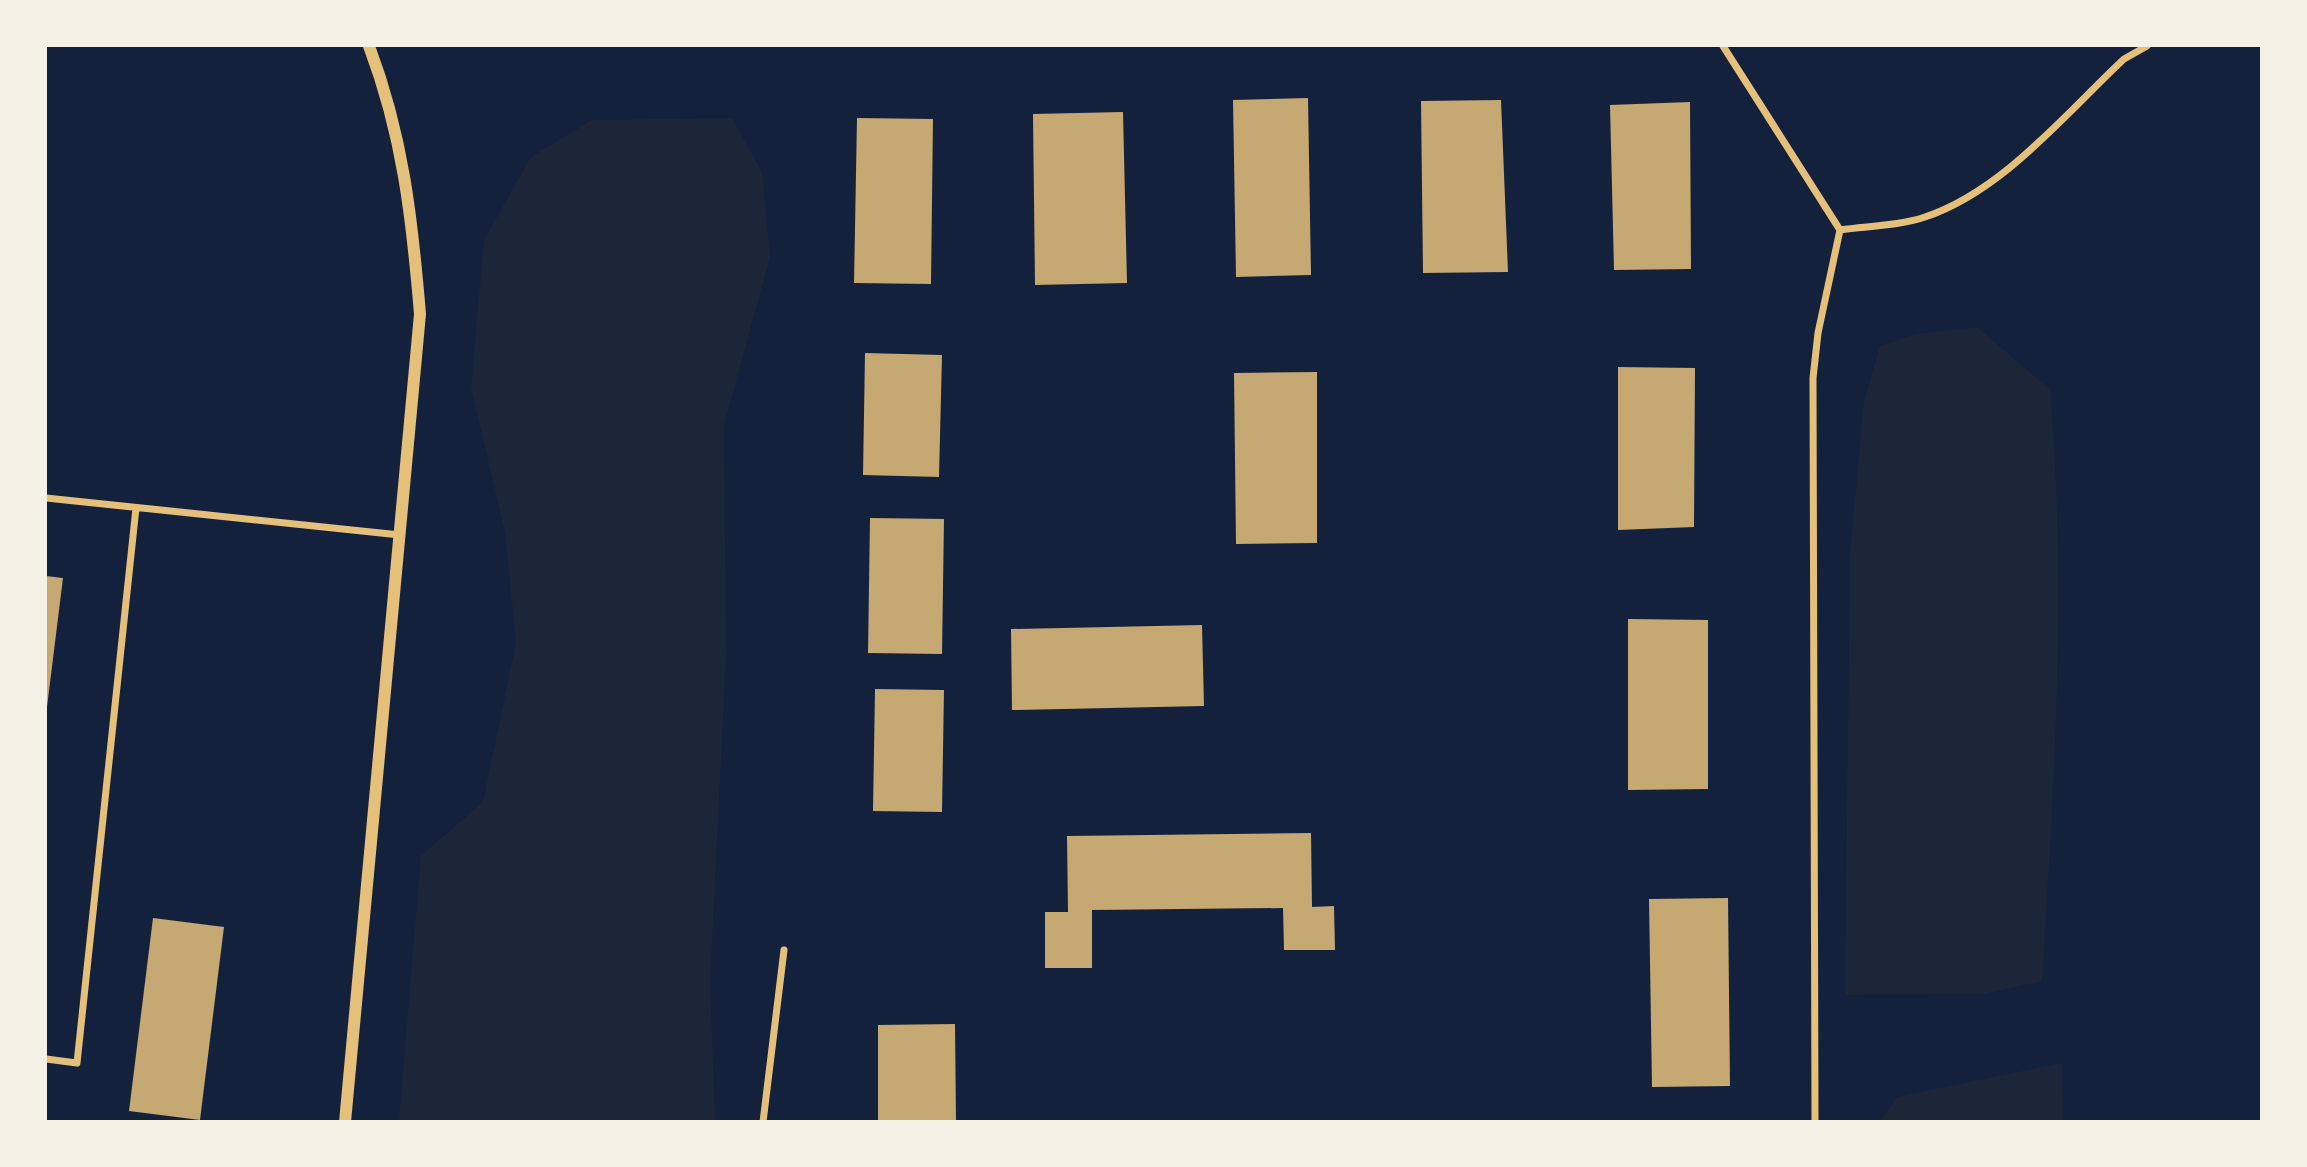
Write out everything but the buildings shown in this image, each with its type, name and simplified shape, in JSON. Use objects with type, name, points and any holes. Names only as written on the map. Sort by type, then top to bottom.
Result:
[{"type":"street","points":[[345,1122],[420,314],[411,205],[386,91],[369,46]]},
{"type":"street","points":[[1723,46],[1840,230],[1818,332],[1813,379],[1815,1122]]},
{"type":"street","points":[[1840,230],[1922,218],[1960,203],[1997,179],[2124,59],[2147,46]]},
{"type":"street","points":[[46,498],[400,536]]},
{"type":"street","points":[[46,1059],[78,1063],[136,508]]},
{"type":"street","points":[[763,1122],[784,950]]},
{"type":"shaded area","points":[[732,118],[762,172],[770,257],[724,425],[726,656],[710,982],[715,1121],[399,1121],[421,856],[483,802],[516,642],[505,532],[471,388],[484,240],[531,157],[592,120]]},
{"type":"shaded area","points":[[1977,327],[2050,390],[2058,538],[2057,686],[2042,981],[1984,994],[1845,995],[1850,555],[1864,401],[1880,346],[1915,334]]},
{"type":"shaded area","points":[[2062,1063],[2063,1121],[1880,1121],[1897,1097]]}]
